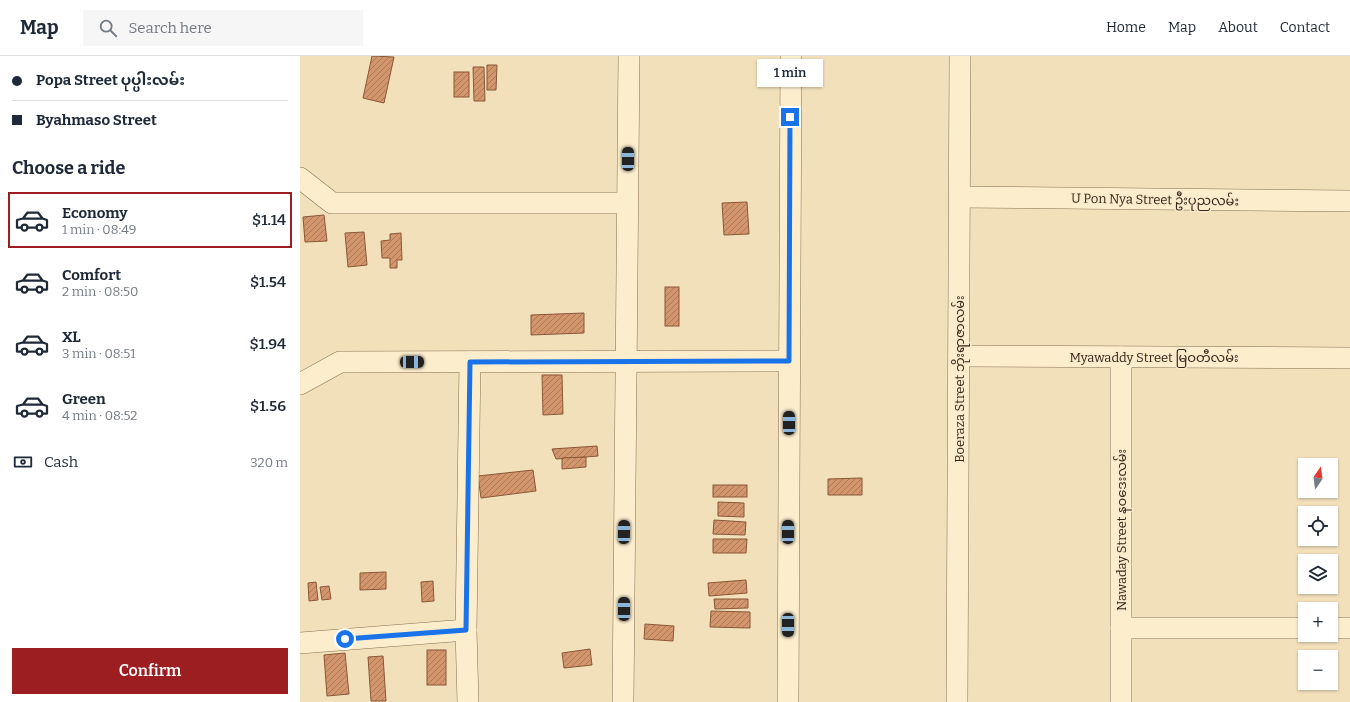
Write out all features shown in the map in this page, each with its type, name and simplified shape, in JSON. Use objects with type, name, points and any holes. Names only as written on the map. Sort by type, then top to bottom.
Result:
[{"type":"street","points":[[623,702],[629,56]]},
{"type":"street","points":[[788,702],[791,56]]},
{"type":"street","name":"Boeraza Street ဘိုးရာဇာလမ်း","points":[[958,702],[960,56]]},
{"type":"street","points":[[300,178],[332,203],[628,203]]},
{"type":"street","name":"U Pon Nya Street ဦးပုညလမ်း","points":[[960,197],[1350,201]]},
{"type":"street","name":"Myawaddy Street မြဝတီလမ်း","points":[[959,356],[1350,358]]},
{"type":"street","name":"Nawaday Street နဝဒေးလမ်း","points":[[1121,357],[1121,702]]},
{"type":"street","points":[[300,384],[340,362],[789,361]]},
{"type":"street","points":[[468,702],[466,630],[470,362]]},
{"type":"street","points":[[1121,628],[1298,628]]},
{"type":"street","points":[[1338,628],[1350,628]]},
{"type":"street","points":[[300,642],[466,630]]},
{"type":"building","points":[[372,56],[394,57],[384,103],[363,98]]},
{"type":"building","points":[[487,65],[497,65],[496,90],[487,90]]},
{"type":"building","points":[[473,67],[484,67],[485,101],[474,101]]},
{"type":"building","points":[[454,72],[469,72],[469,97],[454,97]]},
{"type":"building","points":[[747,202],[749,234],[724,235],[722,203]]},
{"type":"building","points":[[324,215],[327,241],[305,242],[303,217]]},
{"type":"building","points":[[364,232],[367,265],[348,267],[345,233]]},
{"type":"building","points":[[401,233],[402,260],[397,260],[397,268],[390,268],[390,258],[382,258],[381,241],[390,240],[390,234]]},
{"type":"building","points":[[665,287],[679,287],[679,326],[665,326]]},
{"type":"building","points":[[584,313],[584,333],[531,335],[531,315]]},
{"type":"building","points":[[542,375],[562,375],[563,414],[543,415]]},
{"type":"building","points":[[597,446],[598,456],[556,459],[552,449]]},
{"type":"building","points":[[586,457],[586,467],[562,469],[562,458]]},
{"type":"building","points":[[533,470],[536,491],[481,498],[478,476]]},
{"type":"building","points":[[862,478],[862,495],[828,495],[828,479]]},
{"type":"building","points":[[713,485],[747,485],[747,497],[713,497]]},
{"type":"building","points":[[718,502],[744,503],[744,517],[718,516]]},
{"type":"building","points":[[714,520],[746,522],[745,535],[713,534]]},
{"type":"building","points":[[713,539],[747,539],[746,553],[713,553]]},
{"type":"building","points":[[386,572],[386,589],[360,590],[360,573]]},
{"type":"building","points":[[746,580],[747,593],[709,596],[708,583]]},
{"type":"building","points":[[433,581],[434,601],[422,602],[421,582]]},
{"type":"building","points":[[316,582],[318,600],[309,601],[308,583]]},
{"type":"building","points":[[329,586],[331,599],[322,600],[320,587]]},
{"type":"building","points":[[714,599],[748,599],[748,608],[715,609]]},
{"type":"building","points":[[711,611],[750,612],[750,628],[710,627]]},
{"type":"building","points":[[645,624],[674,626],[673,641],[644,639]]},
{"type":"building","points":[[590,649],[592,665],[564,668],[562,653]]},
{"type":"building","points":[[427,650],[446,650],[446,685],[427,685]]},
{"type":"building","points":[[345,653],[349,694],[327,696],[324,655]]},
{"type":"building","points":[[383,656],[386,701],[371,701],[368,657]]},
{"type":"route","points":[[345,639],[466,630],[470,362],[789,361],[790,117]]}]
